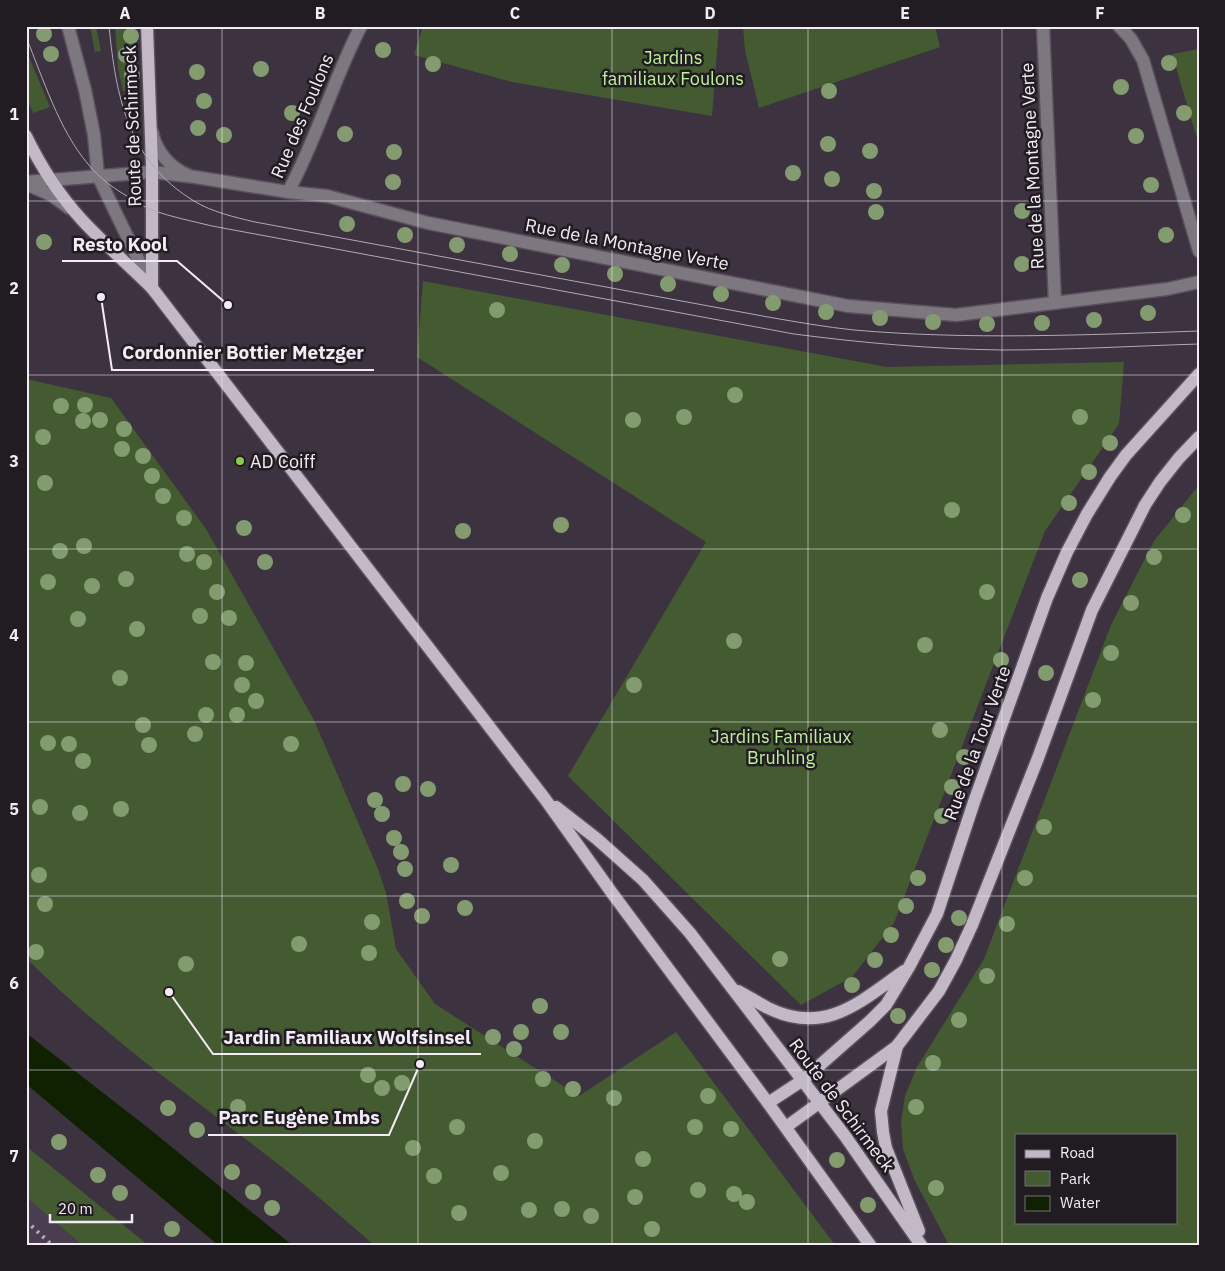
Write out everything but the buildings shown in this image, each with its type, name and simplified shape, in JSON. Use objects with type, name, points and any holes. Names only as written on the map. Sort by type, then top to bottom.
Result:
[{"type":"main road","name":"Route de Schirmeck","points":[[146,26],[152,172],[152,288]]},
{"type":"main road","points":[[26,136],[51,181],[82,220],[152,288],[545,799],[612,893],[786,1127],[870,1245]]},
{"type":"main road","name":"Rue de la Tour Verte","points":[[768,1103],[803,1080],[886,1005],[909,967],[937,914],[974,802],[1044,607],[1067,552],[1087,514],[1110,477],[1132,448],[1199,374]]},
{"type":"main road","points":[[786,1127],[897,1046],[939,991],[972,925],[1038,758],[1092,610],[1145,505],[1165,476],[1199,437]]},
{"type":"main road","name":"Route de Schirmeck","points":[[545,799],[597,839],[643,880],[690,933],[820,1102],[923,1245]]},
{"type":"main road","name":"Route de Schirmeck","points":[[734,988],[770,1009],[798,1017],[827,1017],[856,1005],[909,967]]},
{"type":"main road","name":"Route de Schirmeck","points":[[897,1046],[881,1111],[882,1132],[886,1148],[923,1245]]},
{"type":"street","points":[[68,26],[85,90],[94,135],[98,176],[152,288]]},
{"type":"street","name":"Rue des Foulons","points":[[288,192],[302,166],[361,26]]},
{"type":"street","name":"Rue de la Montagne Verte","points":[[1043,26],[1055,303]]},
{"type":"street","points":[[1119,26],[1131,39],[1143,60],[1199,251]]},
{"type":"street","name":"Rue de la Montagne Verte","points":[[150,124],[157,146],[169,162],[177,169],[195,177]]},
{"type":"street","name":"Rue de la Montagne Verte","points":[[26,183],[152,172],[327,196],[428,223],[848,306],[956,315],[1167,290],[1199,282]]},
{"type":"street","points":[[26,183],[50,195],[82,220]]},
{"type":"shaded area","points":[[26,1197],[82,1245],[26,1245]]},
{"type":"green space","points":[[90,26],[96,26],[101,51],[95,52]]},
{"type":"green space","points":[[115,26],[134,26],[138,90],[123,91],[118,68]]},
{"type":"green space","name":"Jardins familiaux Foulons","points":[[423,26],[719,26],[712,116],[512,82],[414,55]]},
{"type":"green space","points":[[743,26],[935,26],[940,47],[759,108],[745,50]]},
{"type":"green space","points":[[1199,49],[1199,145],[1172,54]]},
{"type":"green space","points":[[26,50],[50,107],[33,113],[26,97]]},
{"type":"green space","name":"Jardins Familiaux Bruhling","points":[[423,281],[887,367],[1124,362],[1119,424],[1045,531],[894,923],[852,977],[801,1005],[568,776],[706,542],[417,357]]},
{"type":"green space","points":[[26,379],[111,398],[206,529],[314,720],[378,869],[386,893],[396,949],[435,1004],[579,1096],[676,1032],[835,1245],[374,1245],[287,1171],[153,1069],[88,1015],[26,958]]},
{"type":"green space","points":[[1199,485],[1199,1245],[949,1245],[914,1179],[903,1149],[901,1122],[905,1096],[917,1067],[984,959],[1111,625],[1154,541]]},
{"type":"green space","points":[[26,1146],[148,1245],[82,1245],[26,1197]]},
{"type":"water","points":[[26,1033],[147,1127],[292,1245],[218,1245],[26,1084]]},
{"type":"tram line","points":[[109,26],[116,78],[122,102],[129,125],[140,147],[154,167],[172,185],[201,205],[231,216],[768,317],[843,329],[983,336],[1199,331]]},
{"type":"tram line","points":[[26,37],[60,120],[68,136],[88,164],[103,179],[126,196],[150,209],[174,217],[212,226],[794,334],[872,343],[1002,350],[1199,344]]},
{"type":"railway","points":[[26,1221],[52,1245]]},
{"type":"railway","points":[[26,1242],[29,1245]]},
{"type":"place","name":"Cordonnier Bottier Metzger","points":[[101,297]]},
{"type":"place","name":"Resto Kool","points":[[228,305]]},
{"type":"place","name":"AD Coiff","points":[[240,461]]},
{"type":"place","name":"Jardin Familiaux Wolfsinsel","points":[[169,992]]},
{"type":"place","name":"Parc Eugène Imbs","points":[[420,1064]]}]
